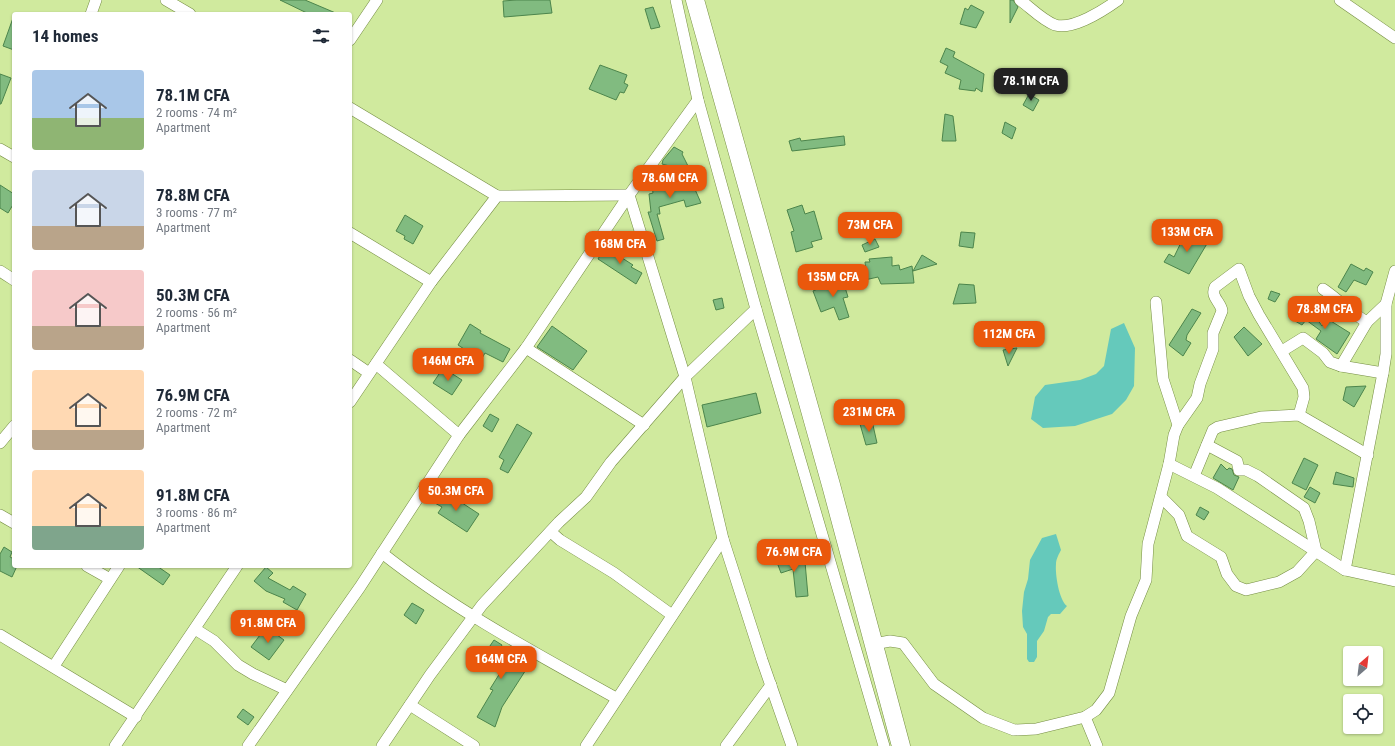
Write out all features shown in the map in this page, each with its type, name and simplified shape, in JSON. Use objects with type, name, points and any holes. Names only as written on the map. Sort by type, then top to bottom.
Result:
[{"type":"main road","points":[[695,0],[901,746]]},
{"type":"street","points":[[92,12],[96,0]]},
{"type":"street","points":[[166,0],[187,12]]},
{"type":"street","points":[[352,37],[377,0]]},
{"type":"street","points":[[676,0],[698,100],[756,309],[884,746]]},
{"type":"street","points":[[1020,0],[1043,18],[1057,25],[1078,22],[1095,15],[1118,0]]},
{"type":"street","points":[[1340,0],[1395,38]]},
{"type":"street","points":[[248,746],[360,587],[460,435],[526,348],[629,195],[698,100]]},
{"type":"street","points":[[352,109],[497,196],[629,195]]},
{"type":"street","points":[[0,149],[12,156]]},
{"type":"street","points":[[629,195],[685,377],[724,539],[792,746]]},
{"type":"street","points":[[352,399],[431,282],[497,196]]},
{"type":"street","points":[[352,234],[431,282]]},
{"type":"street","points":[[874,644],[890,641],[903,643],[934,684],[979,716],[994,723],[1014,730],[1024,730],[1085,718],[1096,710],[1109,693],[1131,616],[1146,580],[1148,544],[1169,464],[1174,435],[1178,425],[1196,398],[1213,350],[1213,333],[1222,311],[1213,290],[1239,269],[1249,296],[1304,388],[1304,397],[1299,415]]},
{"type":"street","points":[[0,271],[12,279]]},
{"type":"street","points":[[1345,570],[1383,373],[1386,354],[1386,304],[1395,271]]},
{"type":"street","points":[[1323,289],[1338,300],[1346,309],[1367,322]]},
{"type":"street","points":[[1156,302],[1163,379],[1178,425]]},
{"type":"street","points":[[1341,366],[1367,322],[1386,304]]},
{"type":"street","points":[[382,746],[473,615],[500,584],[586,497],[611,462],[685,377],[756,309]]},
{"type":"street","points":[[1282,351],[1303,338],[1324,353],[1330,362],[1341,366],[1383,373]]},
{"type":"street","points":[[526,348],[644,424]]},
{"type":"street","points":[[352,361],[372,368],[460,435]]},
{"type":"street","points":[[1194,476],[1214,430],[1218,427],[1261,417],[1299,415],[1368,456]]},
{"type":"street","points":[[0,443],[12,428]]},
{"type":"street","points":[[1207,445],[1237,460],[1239,470],[1246,470],[1258,476],[1304,508],[1309,521],[1316,552]]},
{"type":"street","points":[[1169,464],[1217,488],[1345,570],[1395,581]]},
{"type":"street","points":[[1161,497],[1179,515],[1187,536],[1220,557],[1227,574],[1236,586],[1246,590],[1279,582],[1297,572],[1316,552]]},
{"type":"street","points":[[0,515],[12,523]]},
{"type":"street","points":[[551,532],[560,540],[614,573],[672,614]]},
{"type":"street","points":[[586,746],[672,614],[724,539]]},
{"type":"street","points":[[382,553],[409,574],[473,615],[616,698]]},
{"type":"street","points":[[91,568],[110,579]]},
{"type":"street","points":[[54,666],[118,568]]},
{"type":"street","points":[[116,746],[236,568]]},
{"type":"street","points":[[195,629],[214,641],[238,665],[287,690]]},
{"type":"street","points":[[0,635],[54,666],[136,717]]},
{"type":"street","points":[[726,746],[771,685]]},
{"type":"street","points":[[410,705],[474,746]]},
{"type":"street","points":[[1085,718],[1097,746]]},
{"type":"water","points":[[1124,323],[1135,348],[1134,386],[1126,400],[1112,414],[1075,426],[1043,428],[1031,419],[1035,397],[1045,385],[1080,380],[1096,374],[1104,366],[1111,329]]},
{"type":"water","points":[[1056,534],[1061,550],[1056,562],[1057,580],[1060,593],[1064,603],[1067,606],[1060,614],[1051,614],[1048,617],[1044,631],[1037,641],[1037,657],[1034,662],[1029,662],[1027,659],[1027,634],[1023,627],[1022,611],[1030,560],[1042,538]]},
{"type":"building","points":[[280,0],[305,0],[333,12],[305,12]]},
{"type":"building","points":[[550,0],[552,13],[504,17],[503,1]]},
{"type":"building","points":[[1010,0],[1013,0],[1018,7],[1010,23]]},
{"type":"building","points":[[971,5],[984,12],[976,28],[960,24],[965,8],[968,10]]},
{"type":"building","points":[[653,7],[660,27],[651,29],[645,9]]},
{"type":"building","points":[[12,21],[12,49],[3,46]]},
{"type":"building","points":[[946,48],[955,52],[953,57],[984,74],[982,92],[976,88],[975,91],[959,89],[961,80],[945,73],[948,66],[940,62]]},
{"type":"building","points":[[600,65],[627,75],[624,83],[628,85],[624,93],[620,92],[616,100],[589,89]]},
{"type":"building","points":[[0,74],[11,78],[1,104],[0,104]]},
{"type":"building","points":[[1029,94],[1039,100],[1033,111],[1023,105]]},
{"type":"building","points":[[945,114],[953,116],[956,141],[942,141]]},
{"type":"building","points":[[1005,122],[1016,128],[1012,139],[1002,133]]},
{"type":"building","points":[[844,136],[845,145],[792,151],[789,141],[800,138],[801,141]]},
{"type":"building","points":[[674,147],[683,152],[682,154],[688,166],[681,169],[662,164],[663,160]]},
{"type":"building","points":[[690,178],[701,203],[686,207],[684,200],[659,207],[660,214],[657,214],[664,239],[657,241],[648,212],[651,212],[649,194],[653,193],[652,185],[660,185],[659,182]]},
{"type":"building","points":[[0,185],[12,193],[12,206],[8,213],[0,208]]},
{"type":"building","points":[[802,205],[805,214],[814,211],[822,239],[811,242],[813,247],[796,252],[791,232],[794,231],[787,210]]},
{"type":"building","points":[[405,215],[423,226],[413,244],[404,239],[405,236],[396,231]]},
{"type":"building","points":[[1187,230],[1208,242],[1189,274],[1164,262],[1169,254],[1174,257]]},
{"type":"building","points":[[961,232],[975,233],[973,248],[959,246]]},
{"type":"building","points":[[875,239],[879,247],[865,252],[862,245]]},
{"type":"building","points":[[605,247],[633,265],[631,267],[642,273],[636,284],[598,259]]},
{"type":"building","points":[[922,255],[937,264],[913,271]]},
{"type":"building","points":[[892,257],[892,266],[899,265],[900,270],[912,266],[914,283],[881,284],[878,277],[847,284],[845,278],[866,271],[865,262],[870,262],[869,259]]},
{"type":"building","points":[[1351,264],[1364,271],[1366,268],[1373,272],[1366,285],[1354,280],[1346,292],[1338,287]]},
{"type":"building","points":[[832,281],[833,285],[843,281],[848,297],[843,298],[849,317],[839,320],[834,307],[821,312],[813,291],[820,288],[819,286]]},
{"type":"building","points":[[959,284],[974,285],[976,303],[953,304]]},
{"type":"building","points":[[1271,291],[1280,294],[1275,302],[1268,299]]},
{"type":"building","points":[[722,298],[724,308],[716,310],[713,300]]},
{"type":"building","points":[[1308,306],[1322,326],[1326,318],[1350,333],[1337,354],[1316,339],[1321,331],[1306,320],[1302,325],[1295,321],[1297,316],[1295,315]]},
{"type":"building","points":[[1192,309],[1201,313],[1187,335],[1186,340],[1191,343],[1183,356],[1169,345]]},
{"type":"building","points":[[470,324],[481,331],[480,333],[510,349],[503,362],[485,353],[481,360],[458,345]]},
{"type":"building","points":[[552,326],[587,351],[573,370],[537,347]]},
{"type":"building","points":[[1244,327],[1262,344],[1248,356],[1234,337]]},
{"type":"building","points":[[1017,348],[1008,366],[1003,350]]},
{"type":"building","points":[[443,368],[462,380],[452,395],[433,383]]},
{"type":"building","points":[[1366,386],[1354,407],[1343,400],[1346,387]]},
{"type":"building","points":[[756,393],[761,413],[707,427],[702,405]]},
{"type":"building","points":[[490,414],[499,419],[492,432],[483,426]]},
{"type":"building","points":[[872,421],[877,443],[866,445],[860,424]]},
{"type":"building","points":[[517,424],[532,433],[508,473],[500,469],[504,460],[499,457]]},
{"type":"building","points":[[1304,458],[1318,465],[1306,490],[1292,483]]},
{"type":"building","points":[[1221,464],[1227,470],[1229,468],[1232,469],[1234,475],[1239,477],[1233,490],[1213,478]]},
{"type":"building","points":[[1336,472],[1354,478],[1353,487],[1333,484]]},
{"type":"building","points":[[1310,487],[1320,493],[1315,503],[1304,497]]},
{"type":"building","points":[[437,494],[447,500],[450,495],[479,514],[467,532],[438,513],[442,507],[433,502]]},
{"type":"building","points":[[1200,507],[1209,512],[1204,520],[1196,515]]},
{"type":"building","points":[[4,547],[12,552],[10,557],[12,558],[12,568],[16,568],[12,577],[0,571],[0,554]]},
{"type":"building","points":[[790,551],[795,564],[805,562],[808,596],[796,597],[793,569],[781,573],[775,557]]},
{"type":"building","points":[[139,568],[160,568],[170,575],[163,585]]},
{"type":"building","points":[[265,568],[267,568],[273,573],[268,578],[290,590],[293,586],[306,594],[297,610],[283,602],[285,599],[266,591],[254,581]]},
{"type":"building","points":[[412,603],[424,610],[416,624],[404,615]]},
{"type":"building","points":[[266,627],[284,640],[269,660],[251,647]]},
{"type":"building","points":[[494,640],[502,645],[501,647],[529,665],[502,707],[495,727],[477,717],[493,690],[490,689],[500,673],[479,662]]},
{"type":"building","points":[[243,709],[254,717],[248,725],[237,717]]}]
